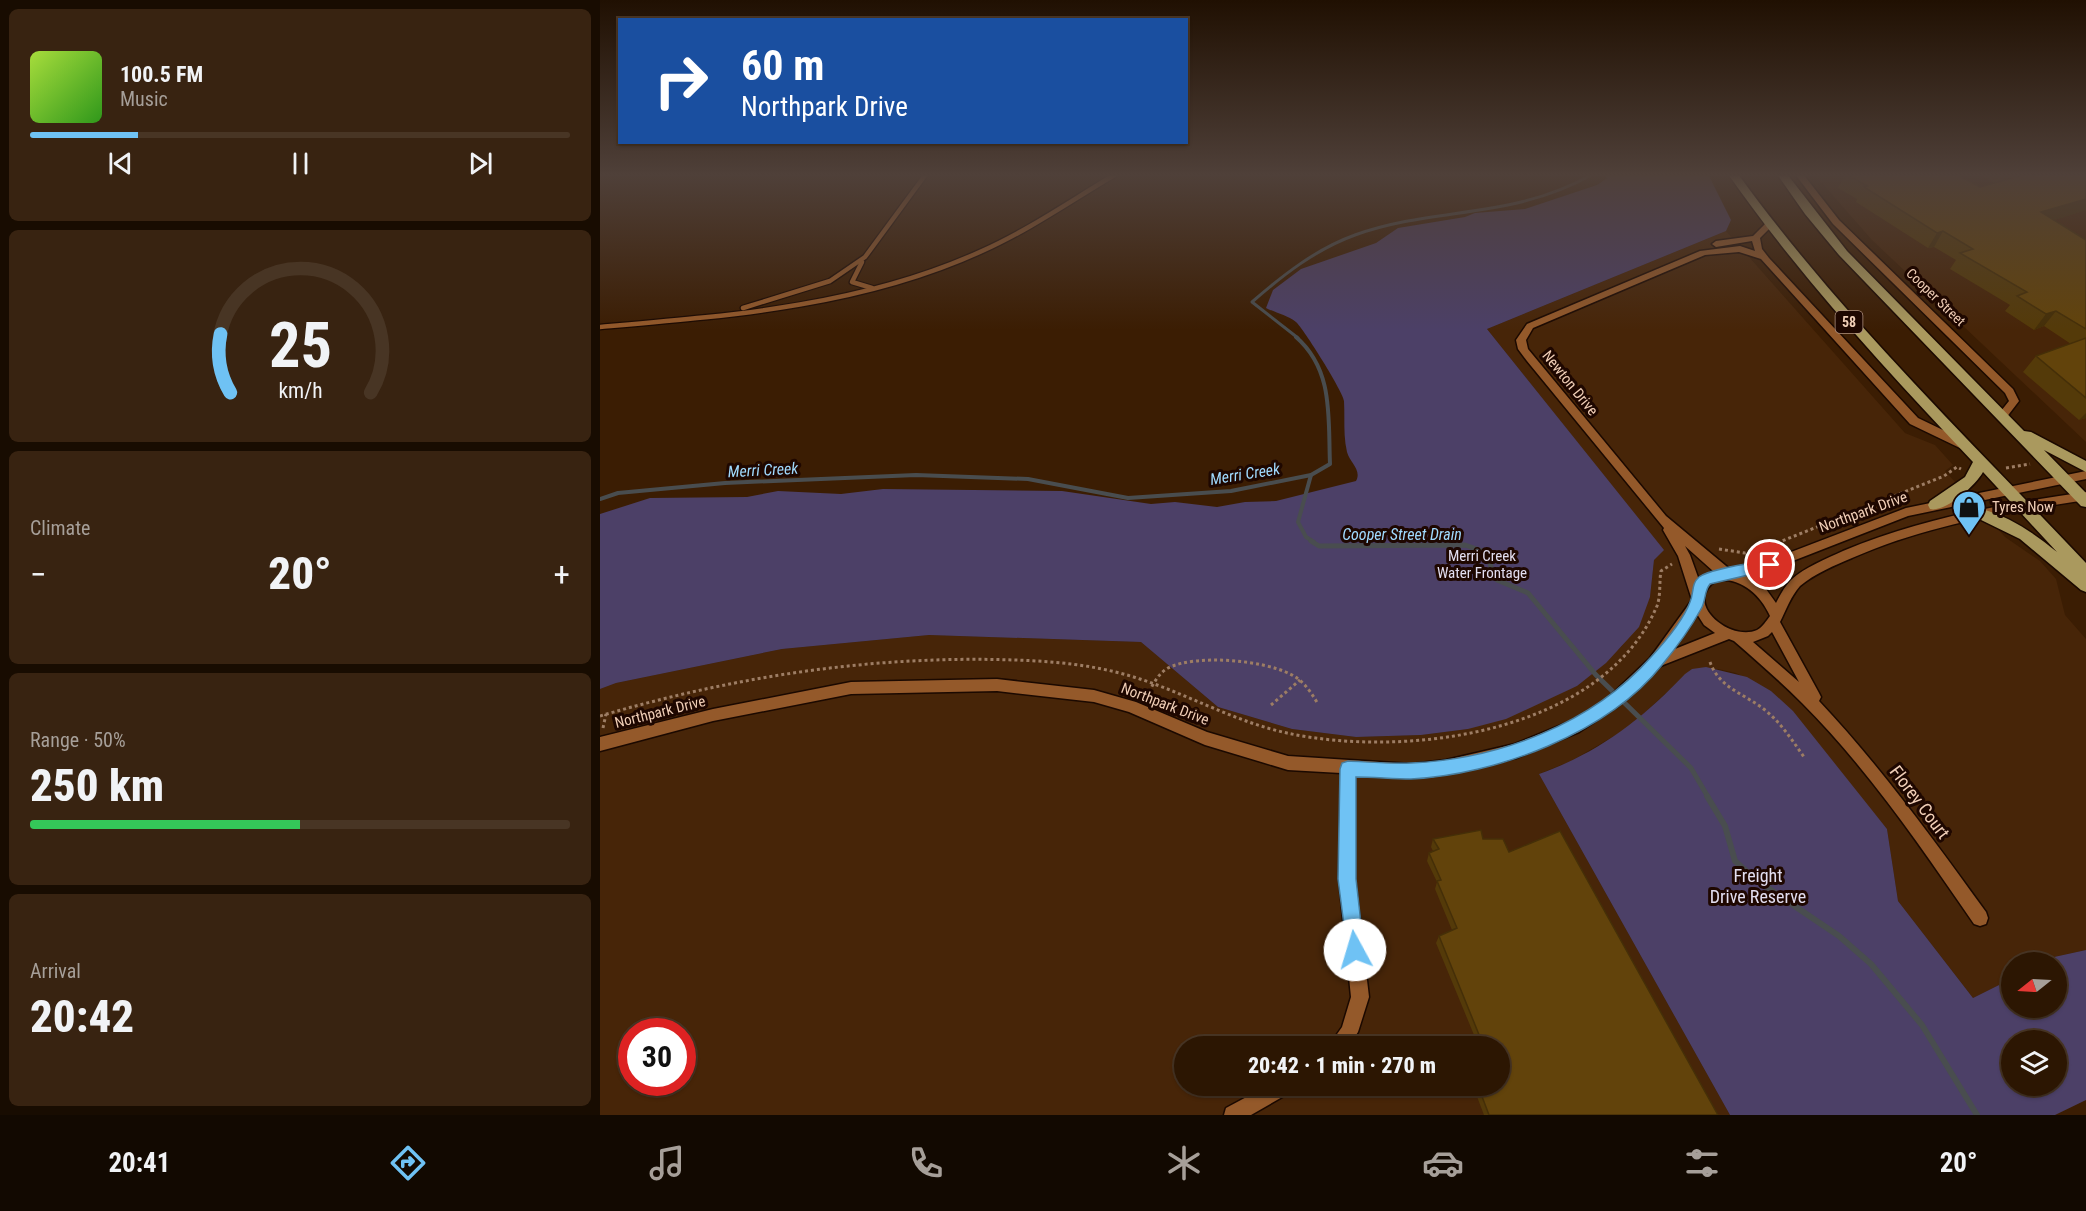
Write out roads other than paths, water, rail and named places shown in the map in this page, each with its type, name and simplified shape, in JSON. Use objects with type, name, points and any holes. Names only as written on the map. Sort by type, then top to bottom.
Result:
[{"type":"main road","name":"58","points":[[1768,226],[1825,297],[2086,573]]},
{"type":"main road","points":[[1821,226],[1843,253],[2084,498]]},
{"type":"main road","points":[[2016,430],[2086,467]]},
{"type":"main road","points":[[1935,505],[1978,471],[1975,454]]},
{"type":"main road","points":[[1982,514],[2008,524],[2030,537],[2086,586]]},
{"type":"street","points":[[1768,226],[1756,238],[1764,257],[1914,421],[1975,454]]},
{"type":"street","name":"Cooper Street","points":[[1840,226],[2009,391],[2014,401],[2002,416]]},
{"type":"street","name":"Newton Drive","points":[[1697,599],[1684,555],[1662,519],[1530,359],[1521,340],[1530,326],[1703,253],[1712,246],[1756,238]]},
{"type":"street","name":"Newton Drive","points":[[1703,253],[1740,249],[1764,257]]},
{"type":"street","name":"Northpark Drive","points":[[1730,575],[1781,561],[1874,523],[1935,505],[2086,475]]},
{"type":"street","name":"Northpark Drive","points":[[1774,619],[1784,596],[1801,579],[1866,544],[1926,524],[2084,498]]},
{"type":"street","name":"Newton Drive","points":[[1662,519],[1730,575]]},
{"type":"street","points":[[1730,575],[1757,586],[1766,594],[1774,619],[1760,635],[1733,635],[1708,621],[1697,599],[1706,580],[1730,575]]},
{"type":"street","points":[[2086,586],[2086,591]]},
{"type":"street","name":"Northpark Drive","points":[[601,737],[851,688],[997,685],[1094,696],[1141,710],[1205,738],[1288,763],[1348,769],[1411,771],[1477,761],[1547,739],[1595,714],[1656,663],[1697,599]]},
{"type":"street","name":"Florey Court","points":[[1774,619],[1824,714]]},
{"type":"street","name":"Northpark Drive","points":[[1656,663],[1733,635]]},
{"type":"street","name":"Florey Court","points":[[1733,635],[1785,675],[1824,714],[1917,830],[1980,918]]},
{"type":"street","points":[[1346,1036],[1360,997],[1347,879],[1348,769]]},
{"type":"street","points":[[1233,1115],[1266,1096]]},
{"type":"lane","points":[[885,288],[866,288],[852,282],[855,272],[888,226]]},
{"type":"lane","points":[[600,327],[781,308],[885,288],[982,251],[1025,226]]},
{"type":"lane","points":[[692,318],[758,306],[830,281],[865,257]]},
{"type":"waterway","name":"Merri Creek","points":[[1298,338],[1252,302],[1313,255],[1355,235],[1385,226]]},
{"type":"waterway","name":"Merri Creek","points":[[1296,337],[1317,364],[1323,380],[1328,412],[1330,464],[1311,475]]},
{"type":"waterway","name":"Merri Creek","points":[[600,499],[618,493],[725,483],[916,475],[1028,479],[1128,498],[1231,491],[1311,475]]},
{"type":"waterway","name":"Cooper Street Drain","points":[[1311,475],[1298,522],[1306,537],[1314,542]]},
{"type":"waterway","name":"Cooper Street Drain","points":[[1311,541],[1319,546],[1465,545],[1488,553],[1492,572],[1497,580],[1528,593],[1596,675],[1691,768],[1708,797]]},
{"type":"waterway","name":"Cooper Street Drain","points":[[1707,796],[1725,826],[1735,861],[1756,880],[1839,936],[1871,964],[1922,1025],[1977,1115]]},
{"type":"place","name":"Tyres Now","points":[[1969,536]]},
{"type":"park label","name":"Merri Creek Water Frontage","points":[[1482,564]]},
{"type":"park label","name":"Freight Drive Reserve","points":[[1758,885]]}]
